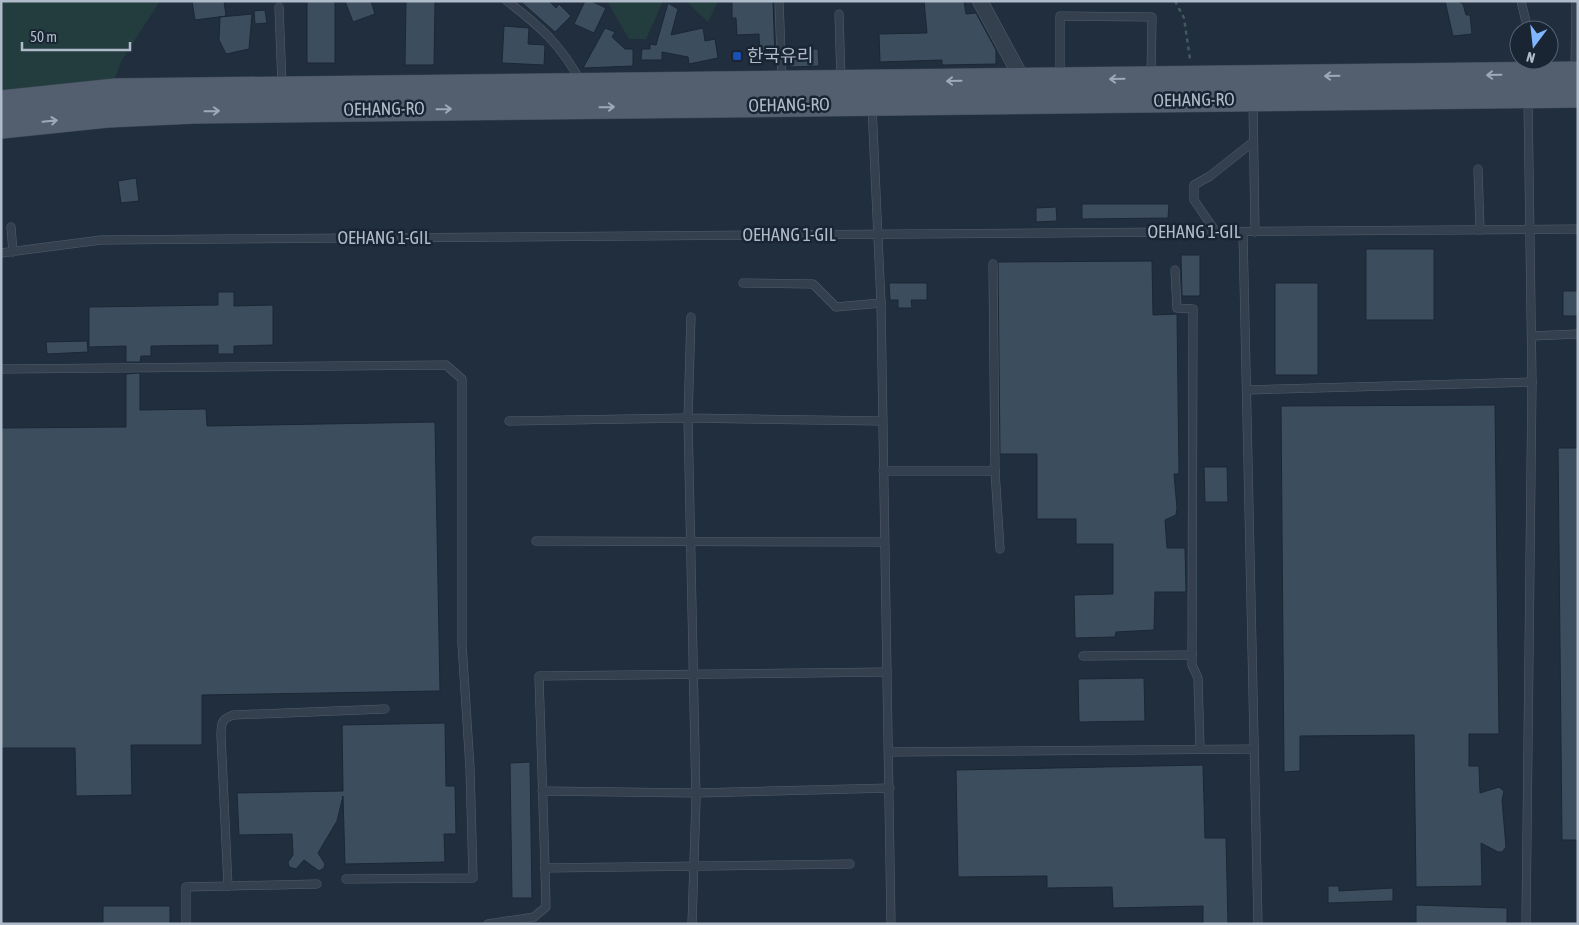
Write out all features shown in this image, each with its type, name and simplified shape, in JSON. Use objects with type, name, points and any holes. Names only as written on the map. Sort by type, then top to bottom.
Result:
[{"type":"main road","name":"OEHANG-RO","points":[[1,103],[116,91],[1151,78],[1534,79],[1577,81]]},
{"type":"main road","name":"OEHANG-RO","points":[[1,126],[107,115],[194,111],[1252,100],[1534,79]]},
{"type":"street","points":[[980,1],[1034,103]]},
{"type":"lane","points":[[507,1],[543,29],[566,56],[583,86]]},
{"type":"lane","points":[[779,1],[782,84]]},
{"type":"lane","points":[[1521,1],[1526,20]]},
{"type":"lane","points":[[1576,1],[1577,81]]},
{"type":"lane","points":[[279,7],[283,89]]},
{"type":"lane","points":[[839,14],[841,83]]},
{"type":"lane","points":[[1060,80],[1060,16],[1152,17],[1151,78]]},
{"type":"lane","points":[[1526,924],[1534,79]]},
{"type":"lane","points":[[1252,100],[1255,232]]},
{"type":"lane","points":[[872,105],[881,303],[891,924]]},
{"type":"lane","points":[[1216,232],[1194,200],[1194,185],[1210,176],[1253,142]]},
{"type":"lane","points":[[1478,169],[1480,230]]},
{"type":"lane","points":[[11,227],[13,252]]},
{"type":"lane","name":"OEHANG 1-GIL","points":[[1,253],[101,240],[1578,229]]},
{"type":"lane","points":[[1243,232],[1258,924]]},
{"type":"lane","points":[[993,264],[995,471],[1000,549]]},
{"type":"lane","points":[[1175,270],[1177,308],[1194,309],[1192,665],[1198,678],[1200,748]]},
{"type":"lane","points":[[743,283],[813,284],[836,307],[881,303]]},
{"type":"lane","points":[[691,317],[688,418],[696,793],[692,924]]},
{"type":"lane","points":[[1532,336],[1578,334]]},
{"type":"lane","points":[[1,369],[446,365],[462,379],[462,644],[470,768],[473,878],[346,879]]},
{"type":"lane","points":[[1246,390],[1532,382]]},
{"type":"lane","points":[[509,421],[688,418],[882,421]]},
{"type":"lane","points":[[883,471],[995,471]]},
{"type":"lane","points":[[536,541],[884,542]]},
{"type":"lane","points":[[1083,656],[1192,655]]},
{"type":"lane","points":[[488,924],[534,918],[546,907],[539,676],[888,672]]},
{"type":"lane","points":[[228,886],[221,736],[221,723],[225,718],[233,715],[386,708]]},
{"type":"lane","points":[[889,752],[1254,749]]},
{"type":"lane","points":[[542,791],[696,793],[890,788]]},
{"type":"lane","points":[[545,868],[850,864]]},
{"type":"lane","points":[[186,924],[186,887],[317,884]]},
{"type":"path","points":[[1175,1],[1184,18],[1193,78]]},
{"type":"green space","points":[[1,1],[160,1],[121,61],[114,81],[1,92]]},
{"type":"green space","points":[[607,1],[663,1],[646,39],[629,39]]},
{"type":"green space","points":[[686,1],[718,1],[708,22]]},
{"type":"building","points":[[192,1],[224,1],[226,16],[195,20]]},
{"type":"building","points":[[307,1],[335,1],[335,63],[307,63]]},
{"type":"building","points":[[345,1],[371,1],[375,14],[353,22]]},
{"type":"building","points":[[406,1],[435,1],[434,65],[405,65]]},
{"type":"building","points":[[520,1],[549,1],[556,8],[559,4],[571,16],[555,32]]},
{"type":"building","points":[[585,1],[591,1],[606,8],[594,33],[574,24]]},
{"type":"building","points":[[732,1],[773,1],[775,57],[760,58],[759,34],[737,35],[736,18],[732,18]]},
{"type":"building","points":[[924,1],[964,1],[966,14],[976,13],[996,50],[996,64],[942,65],[942,60],[880,62],[879,34],[927,33]]},
{"type":"building","points":[[1445,1],[1458,1],[1463,4],[1466,15],[1470,15],[1472,34],[1453,36]]},
{"type":"building","points":[[668,3],[678,9],[671,35],[703,28],[705,41],[715,39],[718,58],[689,64],[688,57],[662,52],[662,60],[641,60],[642,49],[650,49],[650,44],[656,45]]},
{"type":"building","points":[[265,10],[267,23],[255,24],[254,11]]},
{"type":"building","points":[[252,14],[249,49],[226,54],[219,40],[220,17]]},
{"type":"building","points":[[504,26],[529,28],[528,44],[545,45],[544,65],[502,63]]},
{"type":"building","points":[[605,28],[615,32],[612,37],[625,49],[633,49],[633,66],[583,68]]},
{"type":"building","points":[[818,49],[819,66],[790,67],[790,50]]},
{"type":"building","points":[[136,178],[139,201],[121,203],[118,181]]},
{"type":"building","points":[[1082,204],[1169,204],[1168,218],[1082,219]]},
{"type":"building","points":[[1056,207],[1057,221],[1036,222],[1036,208]]},
{"type":"building","points":[[1366,249],[1434,249],[1434,320],[1366,320]]},
{"type":"building","points":[[1181,255],[1200,255],[1200,296],[1182,296]]},
{"type":"building","points":[[1152,261],[1153,315],[1177,314],[1179,474],[1174,474],[1176,515],[1165,520],[1167,548],[1185,548],[1186,592],[1155,592],[1154,630],[1116,632],[1115,637],[1075,638],[1074,595],[1113,594],[1113,544],[1076,544],[1076,519],[1037,519],[1037,454],[1000,454],[998,262]]},
{"type":"building","points":[[889,283],[927,283],[927,300],[911,300],[912,308],[898,308],[898,300],[890,300]]},
{"type":"building","points":[[1275,283],[1318,283],[1318,375],[1275,375]]},
{"type":"building","points":[[1563,291],[1578,291],[1578,316],[1563,316]]},
{"type":"building","points":[[218,292],[234,292],[234,306],[273,305],[273,345],[234,346],[234,354],[218,354],[218,345],[151,346],[151,356],[141,356],[140,362],[126,362],[126,346],[89,347],[89,307],[218,305]]},
{"type":"building","points":[[87,341],[88,352],[47,354],[46,342]]},
{"type":"building","points":[[140,373],[140,410],[206,409],[207,426],[435,422],[440,691],[202,695],[202,745],[131,745],[132,795],[76,796],[75,748],[1,748],[1,428],[126,427],[126,374]]},
{"type":"building","points":[[1495,405],[1499,734],[1469,734],[1469,766],[1479,766],[1480,793],[1499,787],[1504,791],[1502,800],[1506,847],[1502,852],[1498,852],[1481,843],[1482,886],[1416,887],[1414,735],[1300,736],[1300,771],[1284,772],[1281,406]]},
{"type":"building","points":[[1558,448],[1578,448],[1578,840],[1562,840]]},
{"type":"building","points":[[1204,467],[1227,467],[1228,502],[1205,502]]},
{"type":"building","points":[[1144,678],[1145,721],[1079,722],[1078,679]]},
{"type":"building","points":[[445,723],[446,786],[455,786],[456,834],[444,834],[445,862],[345,864],[343,796],[337,821],[318,853],[325,864],[324,868],[319,871],[304,860],[296,869],[289,867],[288,862],[293,855],[292,834],[239,835],[237,793],[343,791],[342,725]]},
{"type":"building","points":[[530,762],[532,898],[512,898],[510,763]]},
{"type":"building","points":[[1203,765],[1205,838],[1226,838],[1228,924],[1203,924],[1203,906],[1113,908],[1112,887],[1047,888],[1047,876],[958,877],[956,770]]},
{"type":"building","points":[[1328,886],[1339,886],[1339,891],[1393,888],[1393,901],[1328,903]]},
{"type":"building","points":[[1416,905],[1507,908],[1507,924],[1416,924]]},
{"type":"building","points":[[103,906],[170,906],[170,924],[103,924]]},
{"type":"place","name":"한국유리","points":[[737,56]]}]
